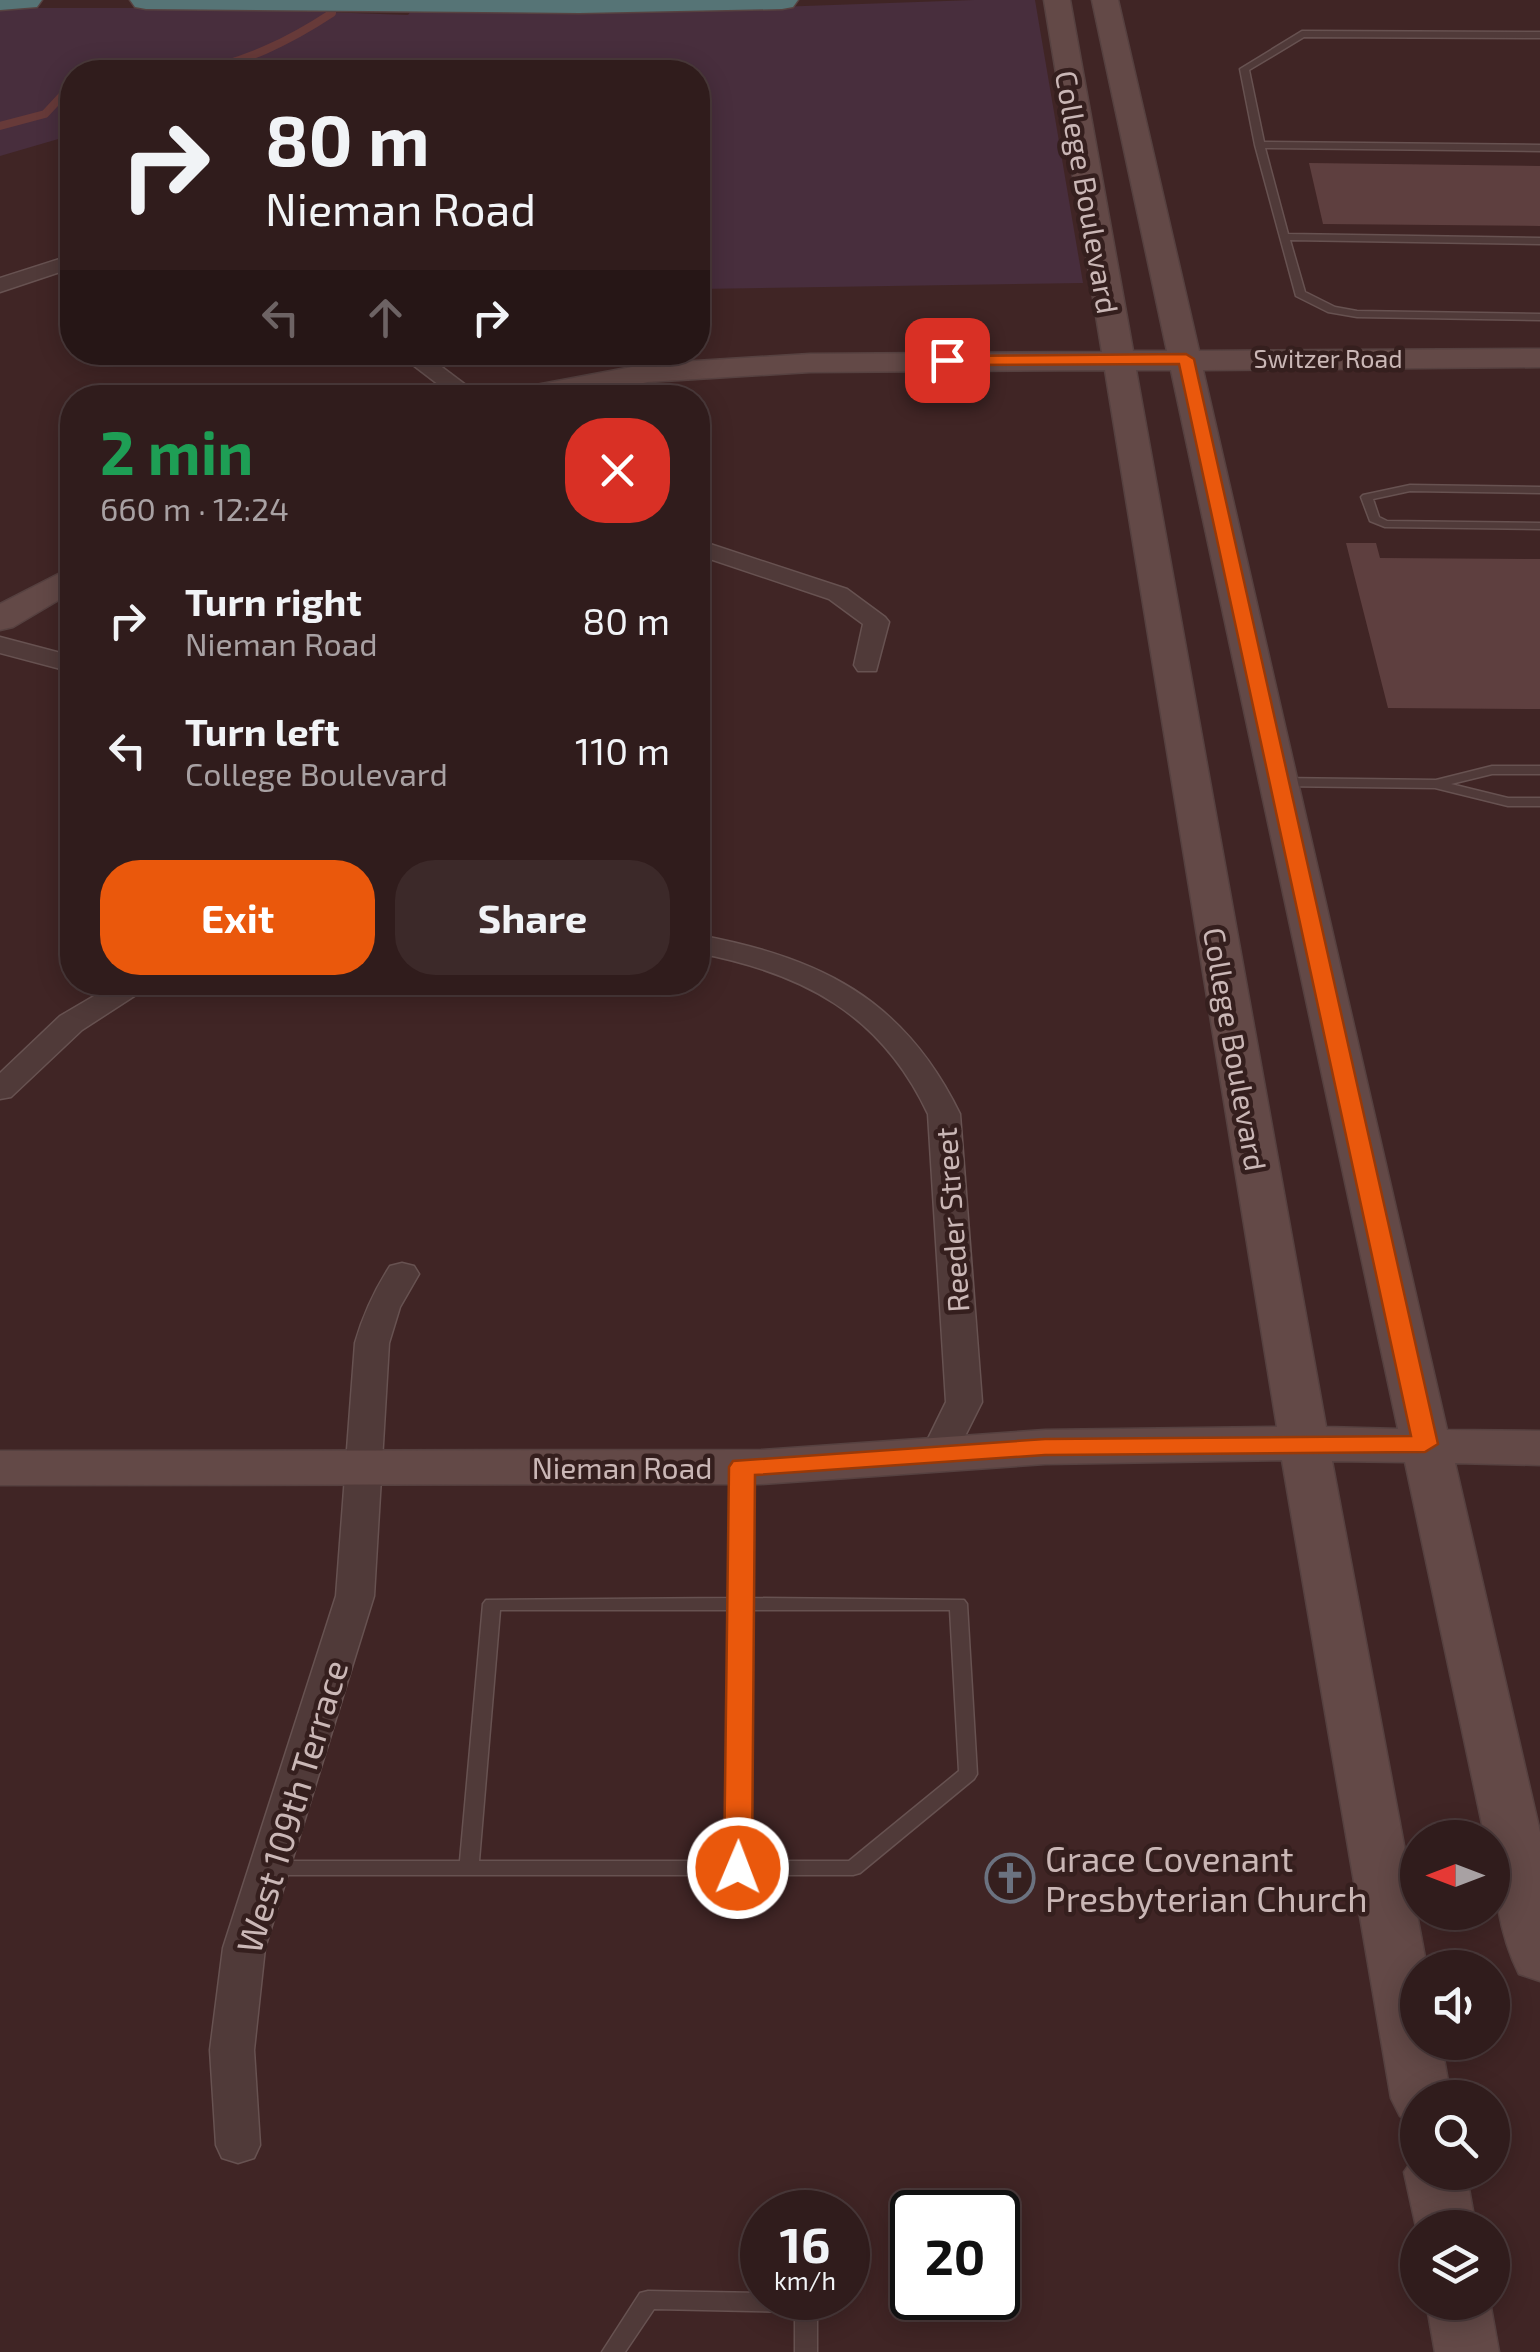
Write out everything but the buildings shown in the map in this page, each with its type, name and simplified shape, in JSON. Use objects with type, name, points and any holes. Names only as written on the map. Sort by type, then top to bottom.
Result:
[{"type":"highway","points":[[0,1],[26,0]]},
{"type":"highway","points":[[146,0],[782,0]]},
{"type":"main road","name":"College Boulevard","points":[[1057,0],[1304,1443],[1418,2080]]},
{"type":"main road","name":"College Boulevard","points":[[1105,0],[1540,1958]]},
{"type":"main road","name":"Switzer Road","points":[[1189,371],[1540,358]]},
{"type":"main road","name":"Switzer Road","points":[[587,385],[648,373],[753,368],[808,375],[947,370],[1189,371],[1540,386]]},
{"type":"main road","points":[[0,619],[60,585]]},
{"type":"main road","name":"Nieman Road","points":[[0,1468],[742,1467],[1045,1447],[1304,1443],[1540,1448]]},
{"type":"main road","points":[[1461,2320],[1467,2352]]},
{"type":"street","points":[[0,285],[60,266]]},
{"type":"street","points":[[425,365],[454,385]]},
{"type":"street","points":[[710,552],[838,594],[876,622],[867,665]]},
{"type":"street","points":[[0,645],[60,661]]},
{"type":"street","name":"Reeder Street","points":[[710,947],[775,962],[852,999],[906,1044],[931,1079],[944,1114],[964,1402],[938,1455]]},
{"type":"street","points":[[0,1090],[71,1024],[119,995]]},
{"type":"street","points":[[363,1468],[372,1343],[384,1307],[402,1274]]},
{"type":"street","name":"West 109th Terrace","points":[[238,2145],[232,2050],[244,1948],[356,1596],[363,1468]]},
{"type":"lane","points":[[1540,35],[1295,36],[1244,68],[1300,294],[1332,310],[1357,314],[1540,317]]},
{"type":"lane","points":[[1260,145],[1540,148]]},
{"type":"lane","points":[[1284,237],[1540,241]]},
{"type":"lane","points":[[1540,490],[1410,488],[1367,496],[1374,519],[1385,524],[1540,526]]},
{"type":"lane","points":[[1436,784],[1492,770],[1540,770]]},
{"type":"lane","points":[[1279,782],[1436,784],[1508,802],[1540,802]]},
{"type":"lane","points":[[738,1868],[742,1467]]},
{"type":"lane","points":[[270,1868],[469,1868],[738,1868],[853,1868],[968,1774],[958,1604],[492,1604],[469,1868]]},
{"type":"lane","points":[[613,2352],[648,2300],[806,2303],[806,2352]]},
{"type":"shaded area","points":[[1035,0],[1083,283],[710,289],[710,60],[60,60],[60,138],[0,156],[0,8],[211,8],[408,15],[411,11],[694,10]]},
{"type":"waterway","points":[[239,60],[282,42],[332,13],[333,0]]},
{"type":"waterway","points":[[0,126],[45,114],[60,98]]},
{"type":"place","name":"Grace Covenant Presbyterian Church","points":[[1010,1878]]},
{"type":"route","points":[[738,1868],[742,1467],[1045,1447],[1425,1444],[1186,359],[947,360]]}]
